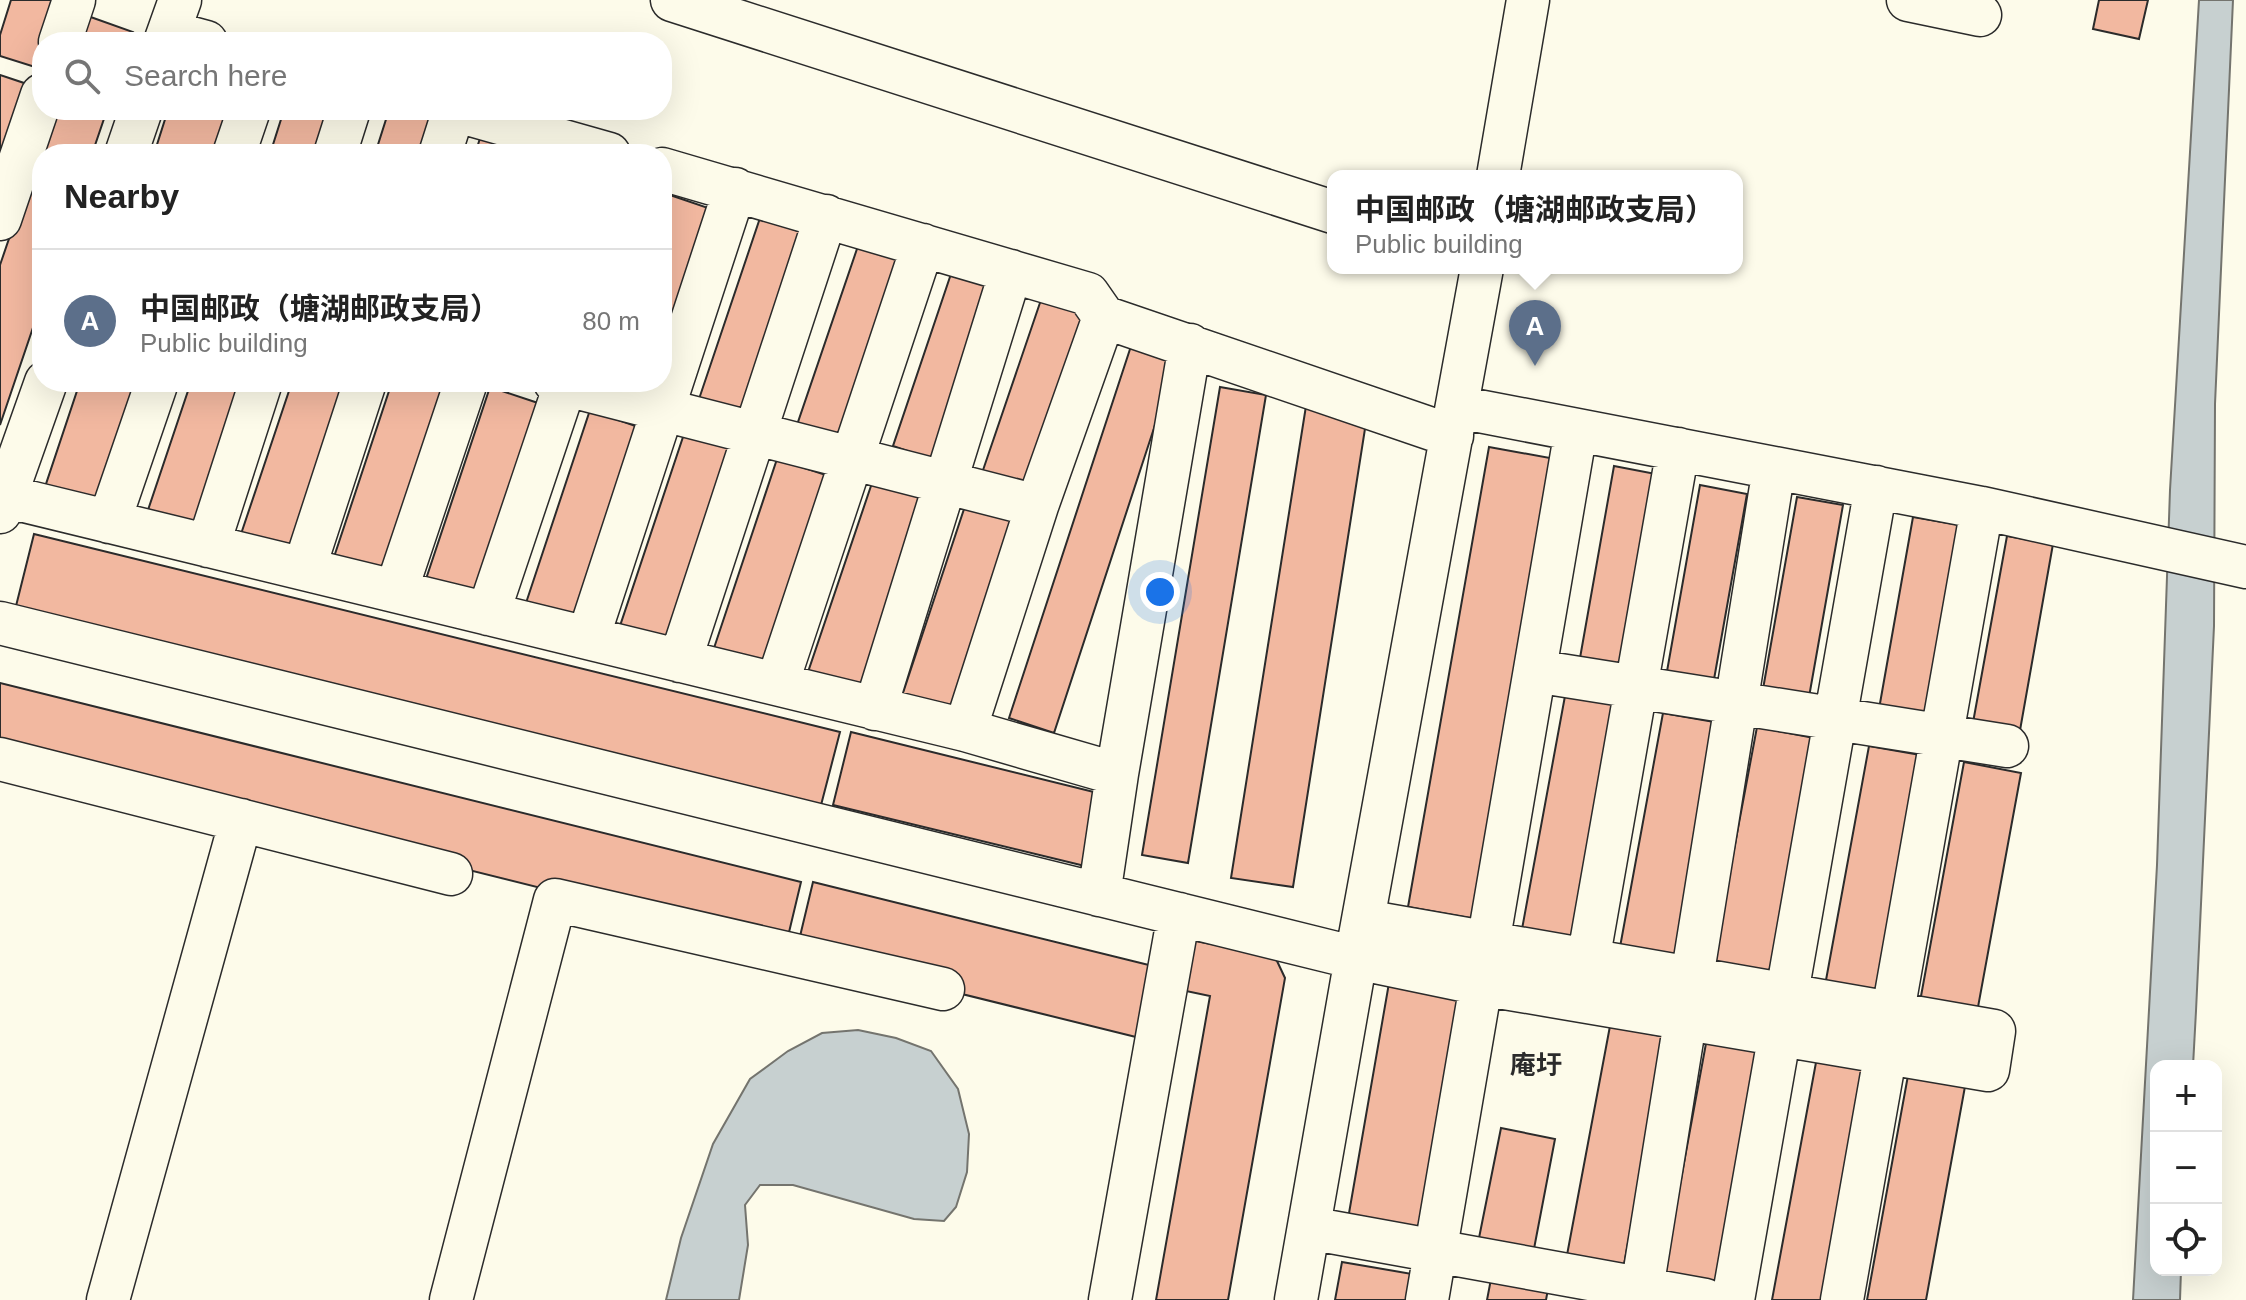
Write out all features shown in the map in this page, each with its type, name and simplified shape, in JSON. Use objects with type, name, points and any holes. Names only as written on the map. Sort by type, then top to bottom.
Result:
[{"type":"street","points":[[63,32],[74,0]]},
{"type":"street","points":[[672,0],[1327,210]]},
{"type":"street","points":[[1499,170],[1528,0]]},
{"type":"street","points":[[1908,0],[1980,15]]},
{"type":"street","points":[[0,219],[34,120]]},
{"type":"street","points":[[129,144],[138,120]]},
{"type":"street","points":[[237,144],[246,120]]},
{"type":"street","points":[[338,144],[346,120]]},
{"type":"street","points":[[443,144],[451,120]]},
{"type":"street","points":[[479,120],[540,144]]},
{"type":"street","points":[[672,172],[1088,294],[1104,317],[1190,345],[1455,421],[1576,430],[1982,508],[2246,567]]},
{"type":"street","points":[[672,382],[735,189]]},
{"type":"street","points":[[680,661],[826,216]]},
{"type":"street","points":[[777,684],[923,245]]},
{"type":"street","points":[[875,709],[1011,271]]},
{"type":"street","points":[[1296,1300],[1481,274]]},
{"type":"street","points":[[965,730],[1037,506],[1104,317]]},
{"type":"street","points":[[1099,895],[1190,345]]},
{"type":"street","points":[[42,392],[2,501],[109,522],[965,730],[1117,774]]},
{"type":"street","points":[[109,522],[154,392]]},
{"type":"street","points":[[208,546],[258,392]]},
{"type":"street","points":[[304,569],[362,392]]},
{"type":"street","points":[[396,591],[463,392]]},
{"type":"street","points":[[488,614],[559,392]]},
{"type":"street","points":[[596,392],[1037,506]]},
{"type":"street","points":[[588,638],[669,392]]},
{"type":"street","points":[[1427,1300],[1576,430]]},
{"type":"street","points":[[1588,961],[1678,449]]},
{"type":"street","points":[[1642,1289],[1774,468]]},
{"type":"street","points":[[1733,1300],[1876,487]]},
{"type":"street","points":[[1842,1300],[1982,508]]},
{"type":"street","points":[[0,623],[1179,914],[1360,940],[1488,943],[1588,961],[1689,998]]},
{"type":"street","points":[[1535,671],[2007,746]]},
{"type":"street","points":[[0,759],[451,874]]},
{"type":"street","points":[[108,1300],[241,820]]},
{"type":"street","points":[[451,1300],[555,900],[943,989]]},
{"type":"street","points":[[1110,1300],[1179,914]]},
{"type":"street","points":[[1360,940],[1481,984],[1689,998],[1889,1033]]},
{"type":"street","points":[[1309,1228],[1435,1251],[1565,1287],[1642,1289],[1692,1299]]},
{"type":"shaded area","points":[[2199,0],[2233,0],[2215,404],[2214,626],[2193,1060],[2150,1060],[2150,1276],[2181,1276],[2180,1300],[2133,1300],[2157,865],[2170,490]]},
{"type":"shaded area","points":[[858,1030],[896,1038],[931,1051],[958,1089],[969,1134],[967,1172],[956,1207],[944,1221],[914,1219],[793,1185],[760,1185],[745,1205],[748,1245],[739,1300],[666,1300],[681,1238],[713,1144],[750,1079],[788,1051],[822,1033]]},
{"type":"building","points":[[11,0],[55,0],[45,32],[32,32],[32,66],[0,56],[0,35]]},
{"type":"building","points":[[2099,0],[2148,0],[2139,39],[2093,29]]},
{"type":"building","points":[[85,15],[133,32],[79,32]]},
{"type":"building","points":[[0,75],[27,84],[0,160]]},
{"type":"building","points":[[50,120],[104,120],[95,144],[41,144]]},
{"type":"building","points":[[165,120],[230,120],[221,144],[157,144]]},
{"type":"building","points":[[281,120],[335,120],[326,144],[273,144]]},
{"type":"building","points":[[386,120],[439,120],[431,144],[378,144]]},
{"type":"building","points":[[483,129],[532,144],[478,144]]},
{"type":"building","points":[[32,171],[32,331],[0,425],[0,265]]},
{"type":"building","points":[[672,196],[717,211],[672,344]]},
{"type":"building","points":[[760,218],[807,234],[746,415],[699,399]]},
{"type":"building","points":[[859,243],[905,259],[844,441],[797,425]]},
{"type":"building","points":[[954,265],[1001,281],[939,462],[893,446]]},
{"type":"building","points":[[1043,294],[1090,310],[1029,492],[981,476]]},
{"type":"building","points":[[1133,340],[1178,355],[1054,733],[1009,718]]},
{"type":"building","points":[[1220,387],[1266,395],[1188,863],[1142,855]]},
{"type":"building","points":[[77,392],[137,392],[98,509],[44,490]]},
{"type":"building","points":[[188,392],[248,392],[200,535],[146,516]]},
{"type":"building","points":[[289,392],[349,392],[293,558],[239,540]]},
{"type":"building","points":[[389,392],[449,392],[387,578],[333,560]]},
{"type":"building","points":[[488,392],[505,392],[544,405],[478,603],[424,585]]},
{"type":"building","points":[[1306,406],[1367,416],[1293,887],[1231,878]]},
{"type":"building","points":[[590,410],[644,429],[578,627],[524,609]]},
{"type":"building","points":[[685,431],[739,449],[673,648],[619,629]]},
{"type":"building","points":[[1489,447],[1561,460],[1481,920],[1408,907]]},
{"type":"building","points":[[777,459],[832,477],[765,675],[711,657]]},
{"type":"building","points":[[1614,466],[1661,475],[1627,667],[1580,658]]},
{"type":"building","points":[[873,480],[927,499],[860,697],[806,678]]},
{"type":"building","points":[[1700,485],[1747,494],[1713,685],[1666,677]]},
{"type":"building","points":[[1797,497],[1843,505],[1809,697],[1763,689]]},
{"type":"building","points":[[966,503],[1020,521],[954,720],[900,702]]},
{"type":"building","points":[[1913,517],[1960,525],[1926,717],[1879,709]]},
{"type":"building","points":[[34,534],[840,732],[820,809],[15,610]]},
{"type":"building","points":[[2007,536],[2053,544],[2019,736],[1972,728]]},
{"type":"building","points":[[0,683],[801,882],[785,949],[0,753]]},
{"type":"building","points":[[1565,696],[1622,706],[1577,951],[1520,940]]},
{"type":"building","points":[[1663,713],[1720,723],[1675,968],[1618,958]]},
{"type":"building","points":[[1757,727],[1814,738],[1768,982],[1711,972]]},
{"type":"building","points":[[851,732],[1106,795],[1089,867],[833,805]]},
{"type":"building","points":[[1869,746],[1926,756],[1881,1001],[1824,991]]},
{"type":"building","points":[[1964,762],[2021,773],[1976,1018],[1919,1007]]},
{"type":"building","points":[[813,882],[1161,968],[1144,1039],[796,953]]},
{"type":"building","points":[[1195,941],[1267,954],[1277,961],[1285,978],[1228,1300],[1156,1300],[1210,996],[1186,991]]},
{"type":"building","points":[[1389,983],[1464,996],[1423,1232],[1348,1219]]},
{"type":"building","points":[[1610,1026],[1666,1037],[1621,1281],[1564,1271]]},
{"type":"building","points":[[1707,1038],[1764,1049],[1719,1293],[1662,1282]]},
{"type":"building","points":[[1817,1057],[1874,1068],[1831,1300],[1772,1300]]},
{"type":"building","points":[[1909,1070],[1966,1081],[1926,1300],[1867,1300]]},
{"type":"building","points":[[1501,1128],[1555,1139],[1533,1254],[1478,1243]]},
{"type":"building","points":[[1342,1262],[1412,1274],[1407,1300],[1335,1300]]},
{"type":"building","points":[[1491,1279],[1548,1289],[1546,1300],[1487,1300]]},
{"type":"place","name":"中国邮政（塘湖邮政支局）","points":[[1535,366]]},
{"type":"district","name":"庵圩","points":[[1536,1065]]}]
